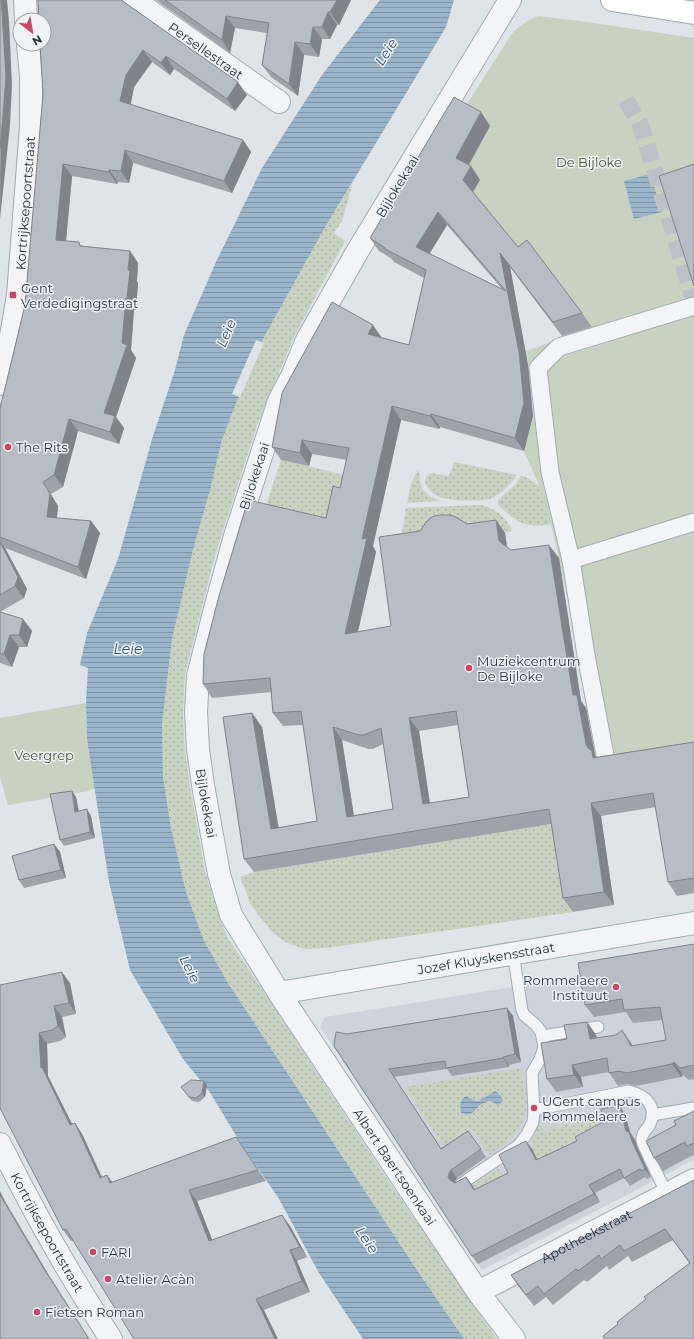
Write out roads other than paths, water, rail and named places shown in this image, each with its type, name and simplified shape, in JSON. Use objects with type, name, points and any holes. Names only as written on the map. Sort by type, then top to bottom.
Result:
[{"type":"main road","points":[[612,0],[694,13]]},
{"type":"street","points":[[25,0],[26,12]]},
{"type":"street","name":"Persellestraat","points":[[134,0],[279,102]]},
{"type":"street","name":"Bijlokekaai","points":[[278,993],[231,915],[219,874],[202,785],[198,749],[196,712],[198,676],[235,536],[253,479],[279,402],[307,340],[357,252],[510,0]]},
{"type":"street","name":"Kortrijksepoortstraat","points":[[0,384],[11,336],[18,295],[31,126],[31,78],[29,52]]},
{"type":"street","points":[[605,755],[586,655],[571,560],[550,472],[538,368],[559,347],[694,306]]},
{"type":"street","points":[[571,560],[694,522]]},
{"type":"street","name":"Jozef Kluyskensstraat","points":[[278,993],[694,923]]},
{"type":"street","name":"Albert Baertsoenkaai","points":[[278,993],[478,1292],[514,1339]]},
{"type":"street","name":"Kortrijksepoortstraat","points":[[0,1144],[43,1226],[77,1286],[111,1339]]},
{"type":"street","name":"Apotheekstraat","points":[[478,1292],[694,1180]]},
{"type":"lane","points":[[461,1184],[520,1144],[533,1122],[534,1110],[532,1073],[540,1059],[544,1047],[542,1036],[536,1025],[524,1015],[522,1010],[513,953]]},
{"type":"lane","points":[[542,1036],[598,1027]]},
{"type":"lane","points":[[534,1110],[629,1091],[646,1098],[651,1106],[652,1115],[650,1125],[643,1132],[642,1140],[667,1194]]},
{"type":"lane","points":[[652,1115],[694,1108]]},
{"type":"water","name":"Leie","points":[[380,0],[454,0],[446,27],[324,229],[262,341],[222,440],[193,550],[172,639],[162,724],[163,777],[171,828],[186,892],[204,941],[228,983],[464,1339],[363,1339],[319,1273],[278,1197],[243,1147],[209,1091],[183,1059],[130,970],[109,882],[87,739],[86,703],[88,668],[80,665],[87,633],[118,559],[153,436],[175,370],[184,335],[216,262],[262,168],[322,75]]},
{"type":"water","points":[[650,174],[662,212],[634,219],[624,181]]},
{"type":"water","points":[[495,1091],[503,1100],[498,1105],[490,1101],[480,1105],[468,1115],[461,1113],[461,1101],[466,1096],[479,1101]]},
{"type":"tunnel","points":[[626,100],[641,126],[694,300]]},
{"type":"place","name":"Gent Verdedigingstraat","points":[[13,295]]},
{"type":"place","name":"The Rits","points":[[8,447]]},
{"type":"place","name":"Muziekcentrum De Bijloke","points":[[469,668]]},
{"type":"place","name":"Rommelaere Instituut","points":[[616,987]]},
{"type":"place","name":"UGent campus Rommelaere","points":[[534,1108]]},
{"type":"place","name":"FARI","points":[[93,1252]]},
{"type":"place","name":"Atelier Acàn","points":[[108,1279]]},
{"type":"place","name":"Fietsen Roman","points":[[37,1312]]},
{"type":"park label","name":"De Bijloke","points":[[589,162]]},
{"type":"park label","name":"Veergrep","points":[[44,755]]}]
